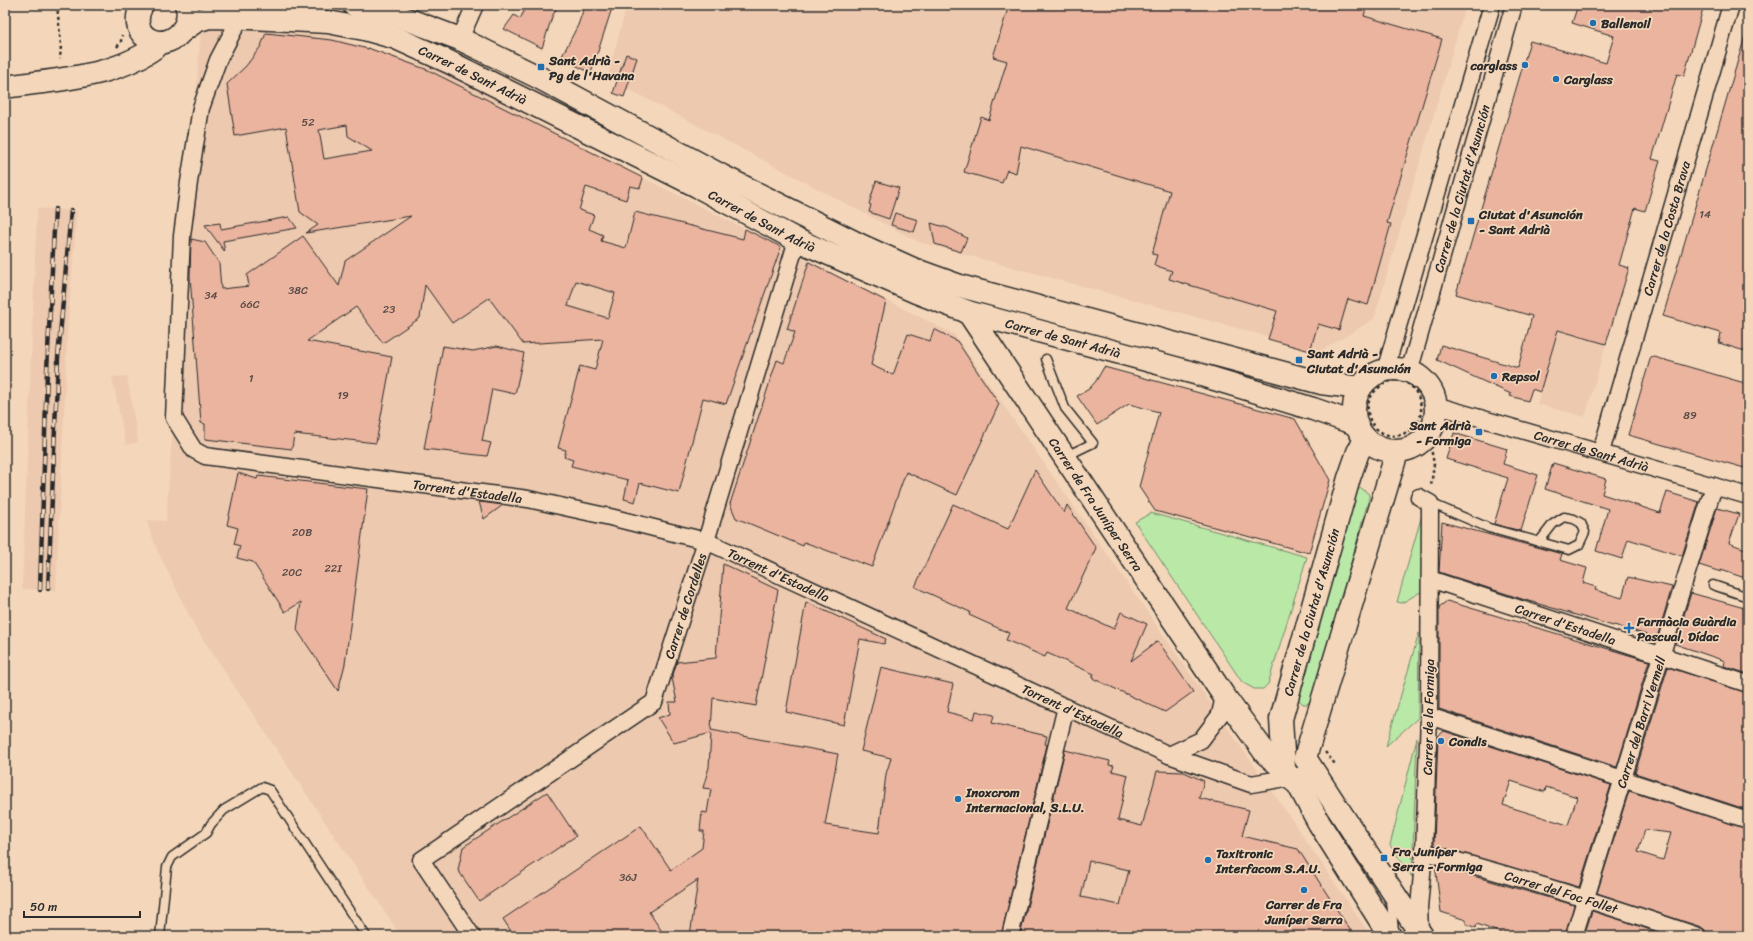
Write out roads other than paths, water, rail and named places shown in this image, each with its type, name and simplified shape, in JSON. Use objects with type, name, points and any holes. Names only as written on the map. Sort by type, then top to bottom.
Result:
[{"type":"street","points":[[5,87],[97,74],[113,69],[121,56],[136,47],[130,29],[142,5]]},
{"type":"street","name":"Carrer de Sant Adrià","points":[[354,5],[401,16],[460,39],[538,77],[722,176],[862,246],[913,269],[960,286],[1321,383],[1364,397]]},
{"type":"street","points":[[449,62],[475,5]]},
{"type":"street","name":"Carrer de la Ciutat d'Asunción","points":[[1396,374],[1492,5]]},
{"type":"street","name":"Carrer de la Ciutat d'Asunción","points":[[1396,374],[1514,5]]},
{"type":"street","name":"Carrer de la Costa Brava","points":[[1601,452],[1731,5]]},
{"type":"street","points":[[182,31],[188,19],[187,6]]},
{"type":"street","name":"Carrer de Sant Adrià","points":[[162,42],[170,40],[196,21],[209,17],[328,22],[364,29],[396,38],[449,62],[697,186],[797,240],[916,292],[968,312],[1198,374],[1313,408],[1361,431],[1383,450],[1409,446]]},
{"type":"street","name":"Torrent d'Estadella","points":[[240,18],[218,60],[201,108],[188,182],[182,236],[174,418],[194,450],[205,456],[528,499],[610,517],[706,541],[1169,755],[1251,784],[1304,776],[1321,781]]},
{"type":"street","points":[[130,29],[153,41],[162,42]]},
{"type":"street","points":[[121,56],[149,53],[162,42]]},
{"type":"street","name":"Carrer de Cordelles","points":[[472,936],[421,860],[654,702],[706,541],[797,240]]},
{"type":"street","name":"Carrer de Fra Juníper Serra","points":[[968,312],[1224,696],[1266,754],[1290,777],[1390,936]]},
{"type":"street","points":[[1361,431],[1354,404],[1364,397],[1370,378],[1396,374],[1425,382],[1433,396],[1435,405],[1433,424],[1426,437],[1409,446],[1305,758],[1421,934]]},
{"type":"street","name":"Carrer de Sant Adrià","points":[[1435,405],[1601,452],[1748,496]]},
{"type":"street","name":"Carrer de la Ciutat d'Asunción","points":[[1290,777],[1281,719],[1349,478],[1358,452],[1361,431]]},
{"type":"street","name":"Carrer del Barri Vermell","points":[[1574,936],[1662,655],[1691,579],[1714,486]]},
{"type":"street","name":"Carrer de la Formiga","points":[[1421,934],[1419,907],[1424,852],[1429,716],[1430,580],[1424,500]]},
{"type":"street","name":"Carrer d'Estadella","points":[[1430,580],[1748,684]]},
{"type":"street","points":[[1169,755],[1201,740],[1220,715],[1224,696]]},
{"type":"street","points":[[1010,936],[1066,707]]},
{"type":"street","points":[[1429,716],[1624,778],[1748,820]]},
{"type":"street","name":"Carrer del Foc Follet","points":[[1424,852],[1587,898],[1698,936]]},
{"type":"lane","points":[[1046,359],[1065,408],[1093,443],[1064,456]]},
{"type":"lane","points":[[1424,500],[1489,528],[1539,542],[1569,550],[1579,545],[1585,532],[1581,523],[1574,519],[1564,517],[1552,524],[1539,542]]},
{"type":"lane","points":[[1713,586],[1748,597]]},
{"type":"lane","points":[[160,936],[167,867],[172,857],[206,832],[224,810],[262,787],[270,790],[366,936]]},
{"type":"lane","points":[[1390,888],[1394,936]]},
{"type":"railway","points":[[40,590],[47,371],[55,209]]},
{"type":"railway","points":[[48,589],[58,358],[71,210]]},
{"type":"place","name":"Ballenoil","points":[[1593,23]]},
{"type":"place","name":"carglass","points":[[1525,65]]},
{"type":"place","name":"Sant Adrià - Pg de l'Havana","points":[[541,67]]},
{"type":"place","name":"Carglass","points":[[1556,79]]},
{"type":"place","name":"Ciutat d'Asunción - Sant Adrià","points":[[1471,221]]},
{"type":"place","name":"Sant Adrià - Ciutat d'Asunción","points":[[1299,360]]},
{"type":"place","name":"Repsol","points":[[1494,376]]},
{"type":"place","name":"Sant Adrià - Formiga","points":[[1479,432]]},
{"type":"place","name":"Farmàcia Guàrdia Pascual, Dídac","points":[[1629,628]]},
{"type":"place","name":"Condis","points":[[1441,741]]},
{"type":"place","name":"Inoxcrom Internacional, S.L.U.","points":[[958,799]]},
{"type":"place","name":"Fra Juníper Serra - Formiga","points":[[1384,858]]},
{"type":"place","name":"Taxitronic Interfacom S.A.U.","points":[[1208,860]]},
{"type":"place","name":"Carrer de Fra Juníper Serra","points":[[1304,890]]}]
